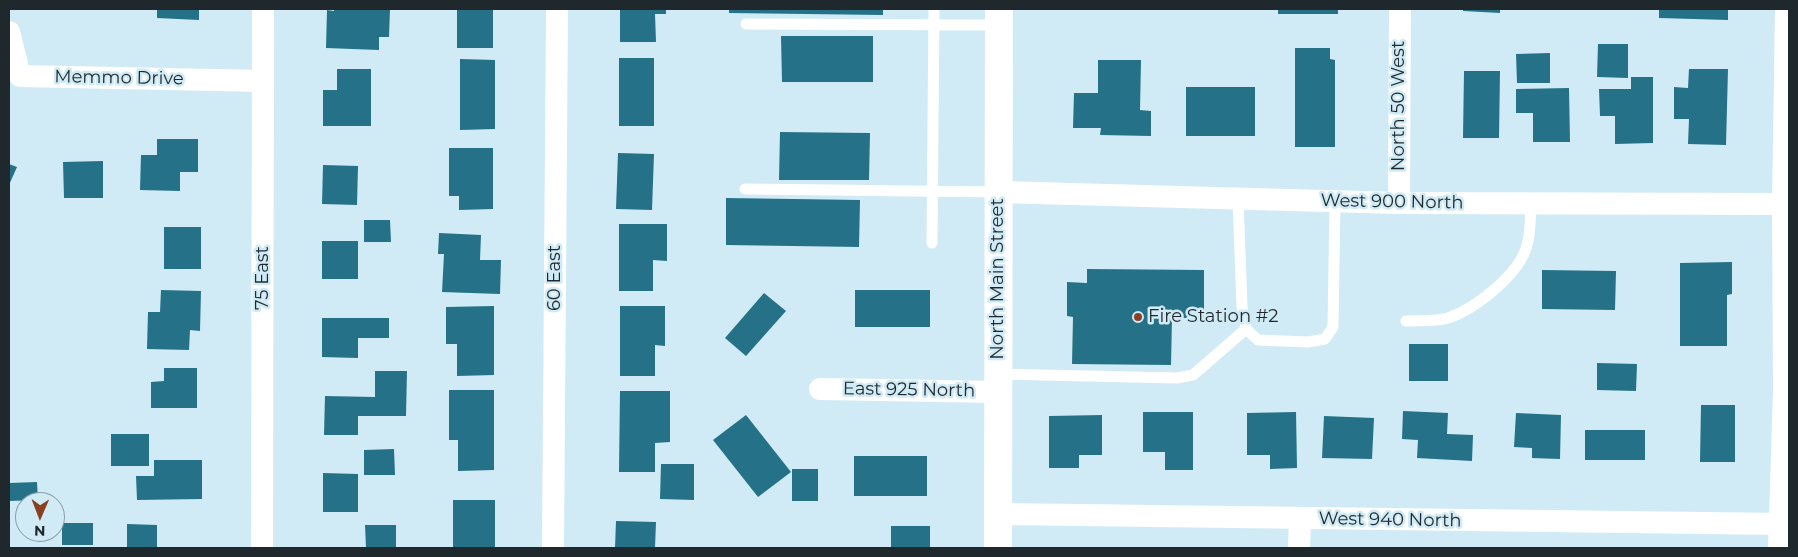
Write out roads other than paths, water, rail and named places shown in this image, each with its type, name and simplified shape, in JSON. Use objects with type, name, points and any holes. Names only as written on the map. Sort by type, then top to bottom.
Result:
[{"type":"street","name":"75 East","points":[[262,548],[263,9]]},
{"type":"street","name":"60 East","points":[[553,548],[557,9]]},
{"type":"street","name":"North 50 West","points":[[1399,203],[1400,9]]},
{"type":"street","points":[[1782,536],[1788,390],[1789,9]]},
{"type":"street","name":"North Main Street","points":[[998,548],[999,17]]},
{"type":"street","name":"Memmo Drive","points":[[9,32],[20,76],[263,81]]},
{"type":"street","name":"West 900 North","points":[[999,192],[1399,203],[1531,203],[1787,218]]},
{"type":"street","name":"East 925 North","points":[[820,389],[998,383]]},
{"type":"street","name":"West 940 North","points":[[999,514],[1300,519],[1782,536]]},
{"type":"street","points":[[1299,548],[1300,519]]},
{"type":"lane","points":[[932,243],[934,9]]},
{"type":"lane","points":[[746,24],[934,25],[999,17]]},
{"type":"lane","points":[[745,189],[999,192]]},
{"type":"lane","points":[[1238,198],[1242,307],[1246,329],[1258,340],[1308,342],[1324,339],[1333,327],[1335,201]]},
{"type":"lane","points":[[1406,321],[1446,318],[1468,308],[1507,279],[1520,261],[1527,246],[1531,203]]},
{"type":"lane","points":[[998,383],[1177,378],[1193,375],[1246,329]]},
{"type":"place","name":"Fire Station #2","points":[[1138,317]]}]
